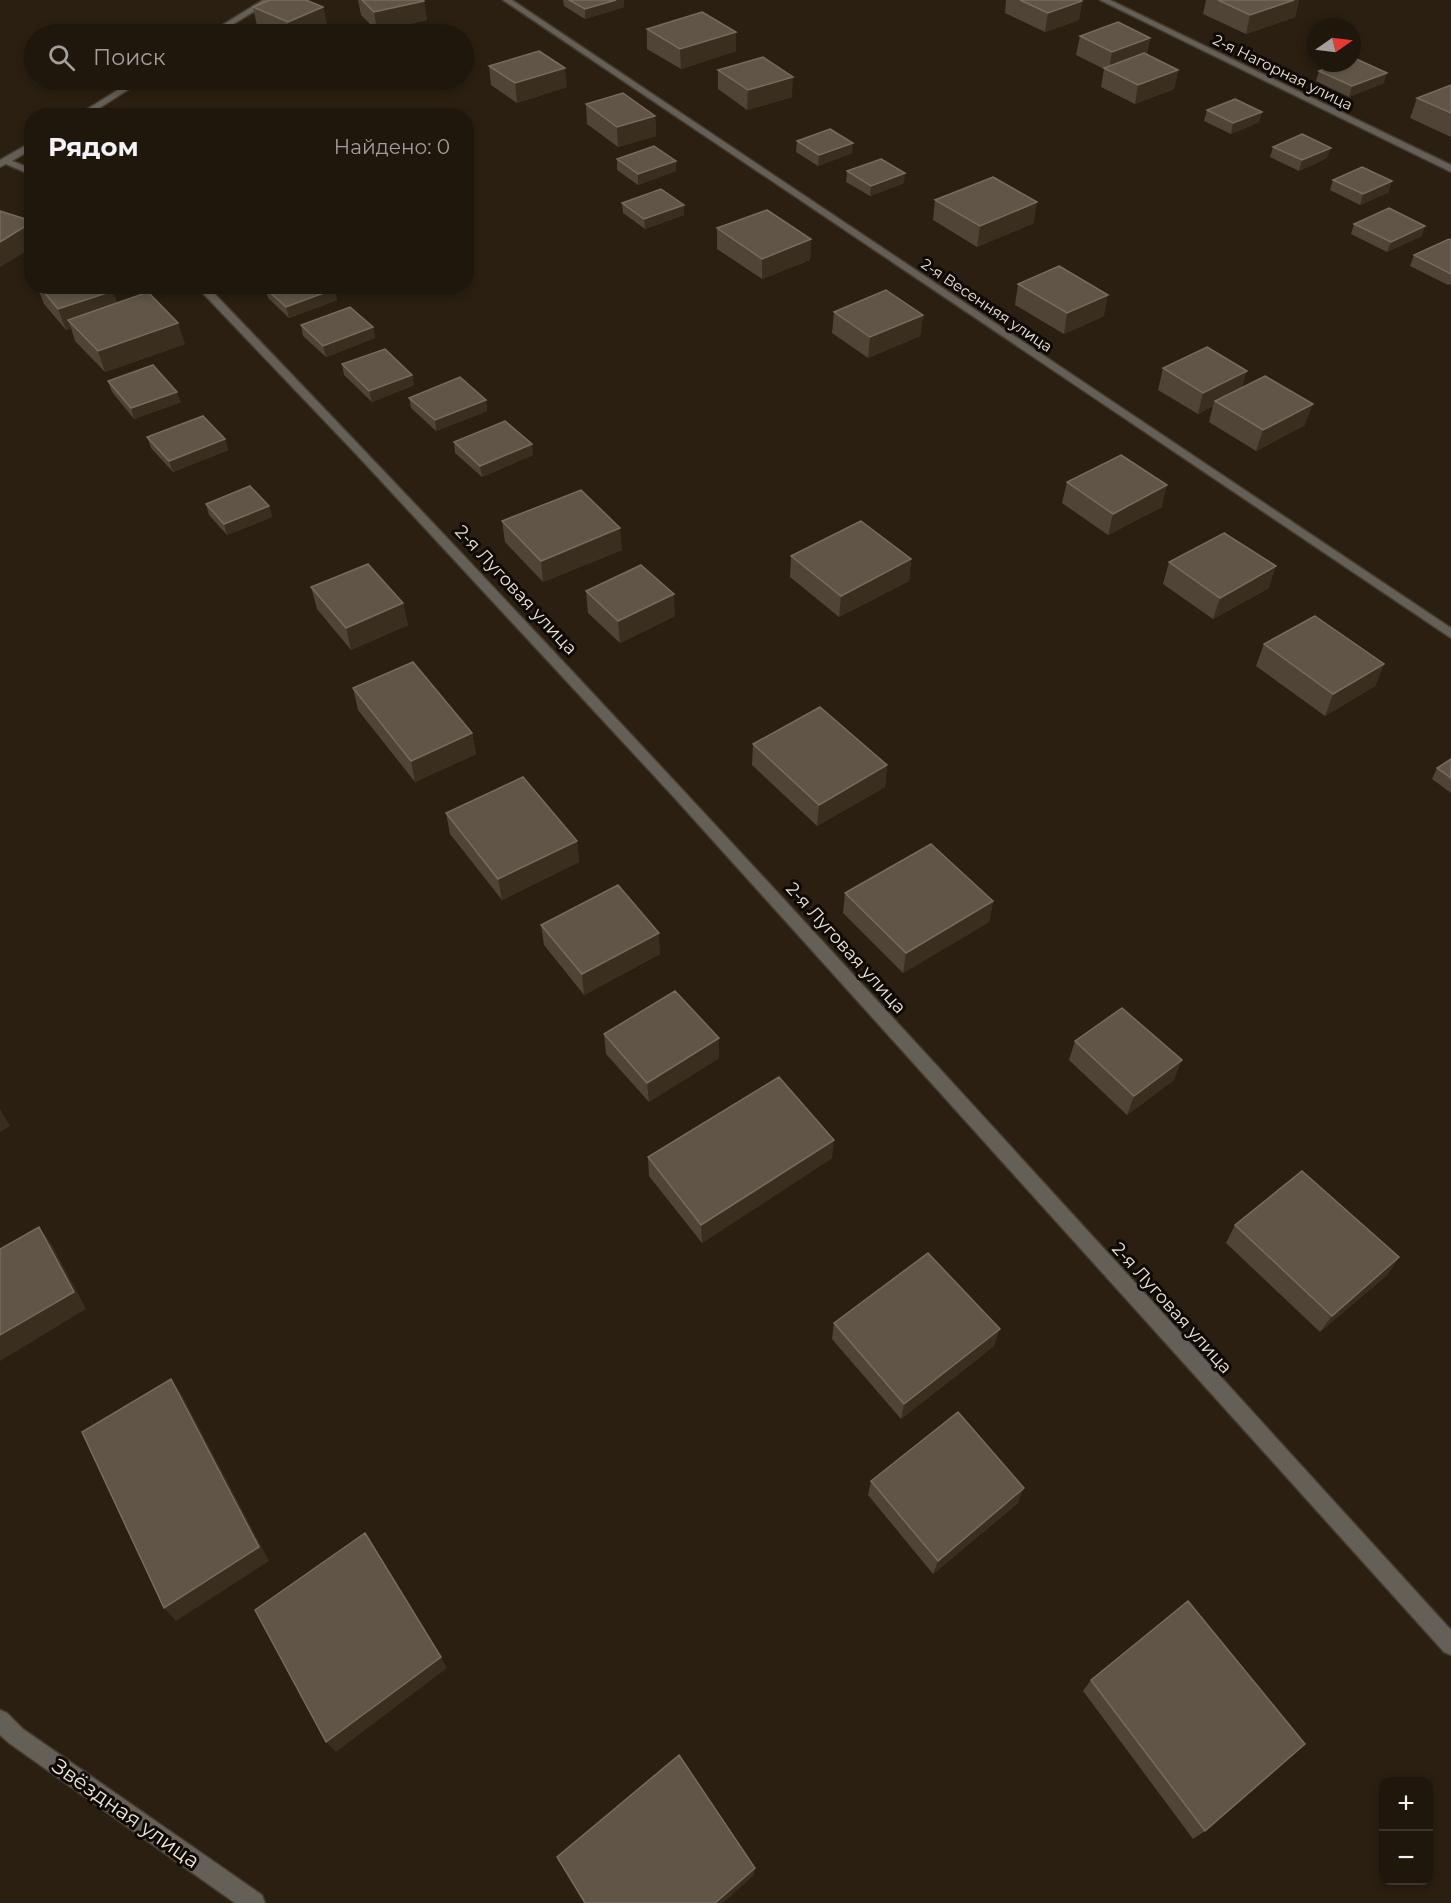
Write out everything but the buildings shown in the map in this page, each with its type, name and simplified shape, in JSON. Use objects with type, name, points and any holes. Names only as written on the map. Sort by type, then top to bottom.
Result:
[{"type":"street","points":[[229,24],[269,0]]},
{"type":"street","name":"2-я Весенняя улица","points":[[507,0],[1451,634]]},
{"type":"street","name":"2-я Нагорная улица","points":[[1104,0],[1451,169]]},
{"type":"street","points":[[93,108],[123,90]]},
{"type":"street","points":[[3,162],[24,150]]},
{"type":"street","points":[[3,162],[24,169]]},
{"type":"street","name":"2-я Луговая улица","points":[[209,294],[327,416],[736,855],[1451,1645]]},
{"type":"street","name":"Звёздная улица","points":[[0,1720],[16,1736],[254,1903]]}]
